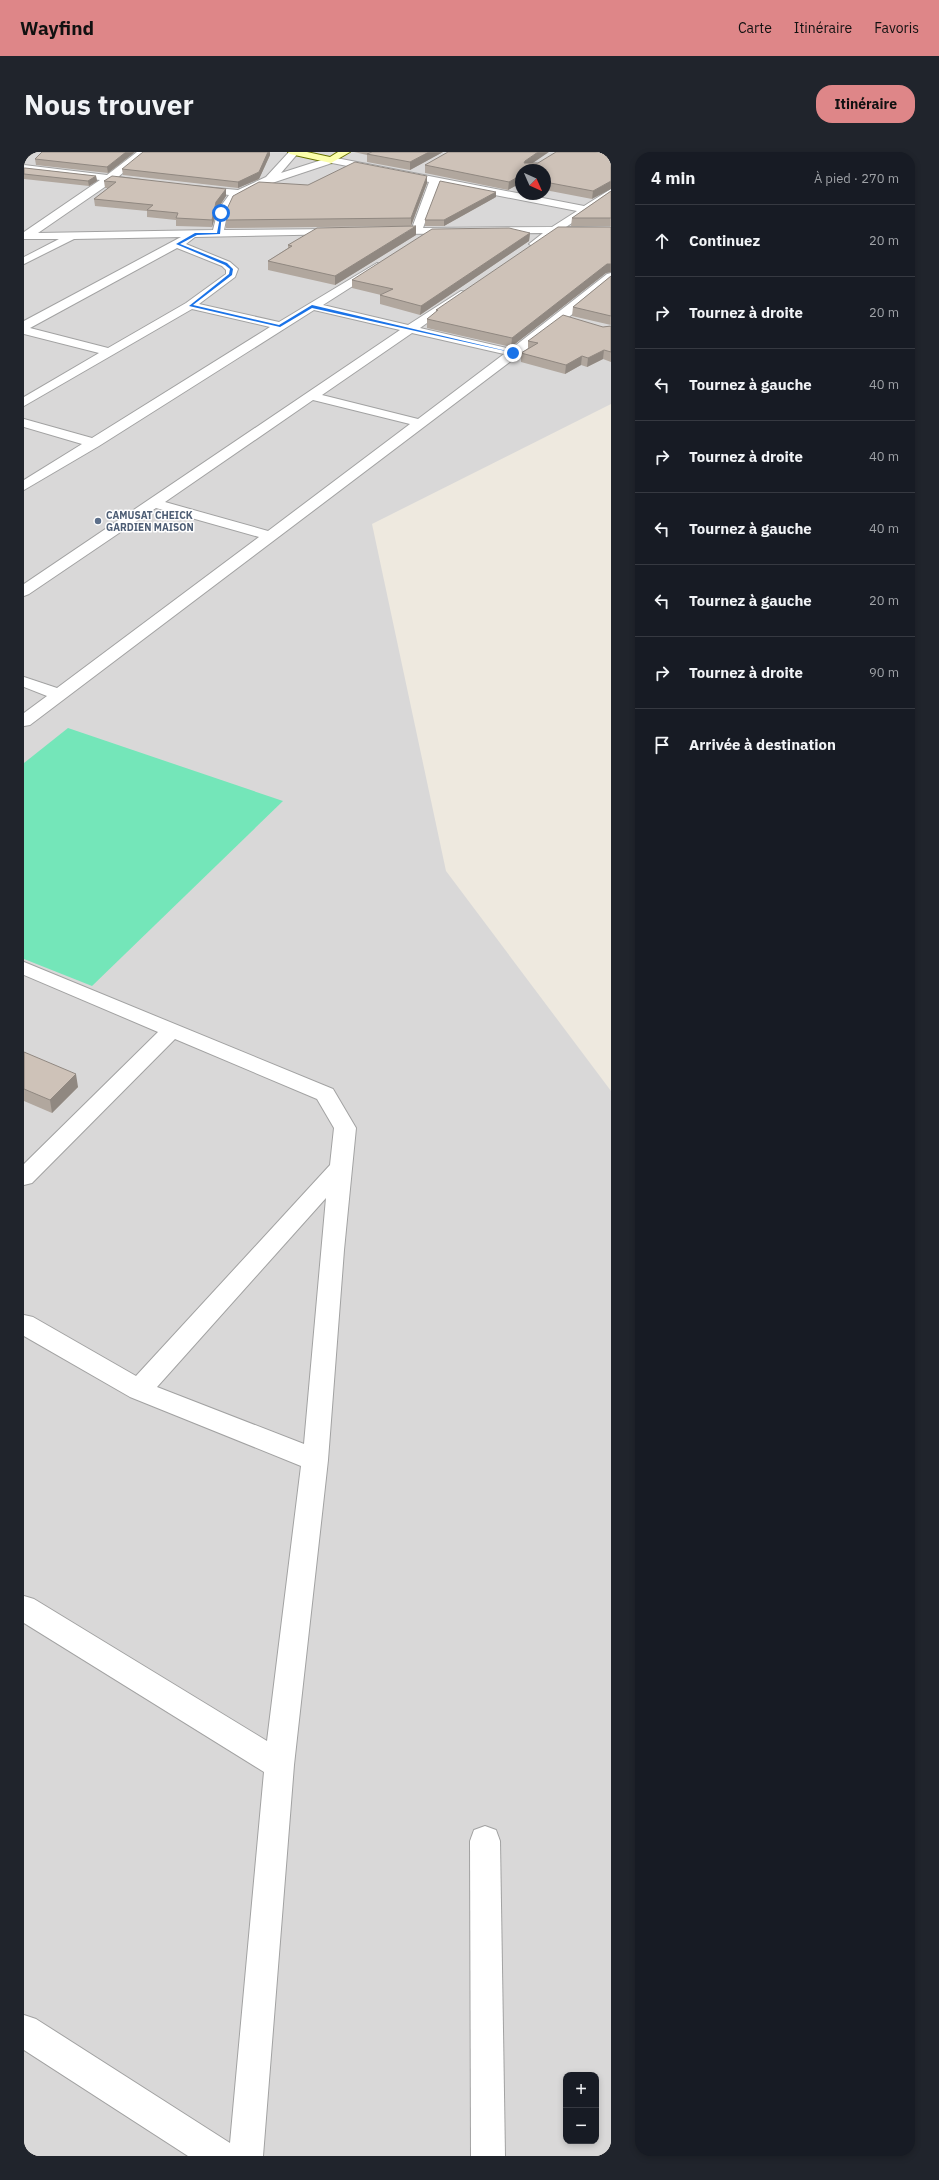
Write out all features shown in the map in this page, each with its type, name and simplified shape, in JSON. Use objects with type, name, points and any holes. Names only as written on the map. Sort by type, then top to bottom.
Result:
[{"type":"street","points":[[25,236],[109,179],[143,152]]},
{"type":"street","points":[[267,181],[293,152],[585,209]]},
{"type":"street","points":[[218,234],[224,204],[237,193],[267,181],[331,160],[346,152]]},
{"type":"street","points":[[24,168],[34,160]]},
{"type":"street","points":[[24,168],[147,183]]},
{"type":"street","points":[[413,176],[426,168]]},
{"type":"street","points":[[415,236],[435,180]]},
{"type":"street","points":[[496,192],[508,184]]},
{"type":"street","points":[[184,187],[237,193]]},
{"type":"street","points":[[524,251],[611,192]]},
{"type":"street","points":[[376,231],[415,236],[434,230],[611,231]]},
{"type":"street","points":[[25,236],[353,232]]},
{"type":"street","points":[[24,326],[197,234]]},
{"type":"street","points":[[24,261],[74,236]]},
{"type":"street","points":[[24,402],[190,305],[231,275],[232,269],[226,264],[177,244]]},
{"type":"street","points":[[24,486],[389,258]]},
{"type":"street","points":[[24,721],[560,318],[611,276]]},
{"type":"street","points":[[24,591],[473,286]]},
{"type":"street","points":[[190,305],[280,326]]},
{"type":"street","points":[[312,306],[513,353]]},
{"type":"street","points":[[560,318],[574,322]]},
{"type":"street","points":[[24,330],[110,352]]},
{"type":"street","points":[[312,396],[420,423]]},
{"type":"street","points":[[24,423],[94,443]]},
{"type":"street","points":[[154,503],[270,536]]},
{"type":"street","points":[[24,682],[59,694]]},
{"type":"street","points":[[24,968],[325,1094],[345,1128],[315,1460],[279,1765],[246,2156]]},
{"type":"street","points":[[24,1177],[172,1030]]},
{"type":"street","points":[[139,1390],[341,1167]]},
{"type":"street","points":[[24,1324],[139,1390],[315,1460]]},
{"type":"street","points":[[24,1608],[279,1765]]},
{"type":"street","points":[[485,1841],[488,2156]]},
{"type":"street","points":[[24,2031],[219,2156]]},
{"type":"shaded area","points":[[24,152],[611,152],[611,404],[372,524],[446,871],[611,1091],[611,2156],[24,2156]]},
{"type":"green space","points":[[68,728],[283,801],[92,986],[24,959],[24,763]]},
{"type":"building","points":[[42,152],[126,152],[107,167],[35,159]]},
{"type":"building","points":[[143,152],[268,152],[259,172],[238,182],[122,169]]},
{"type":"building","points":[[372,152],[429,152],[410,162],[367,154]]},
{"type":"building","points":[[448,152],[538,152],[524,163],[538,163],[556,152],[611,152],[611,181],[593,191],[551,183],[551,164],[515,164],[515,179],[509,182],[425,165]]},
{"type":"building","points":[[355,162],[427,176],[411,218],[226,220],[227,209],[233,196],[259,182],[308,185]]},
{"type":"building","points":[[24,168],[96,176],[88,181],[24,174]]},
{"type":"building","points":[[112,176],[226,189],[216,202],[212,220],[176,218],[178,213],[147,210],[153,205],[94,199],[116,182],[104,181]]},
{"type":"building","points":[[440,181],[496,192],[444,220],[425,220]]},
{"type":"building","points":[[611,191],[611,218],[572,218]]},
{"type":"building","points":[[416,226],[335,276],[268,261],[292,246],[288,245],[317,228]]},
{"type":"building","points":[[558,227],[611,227],[611,264],[607,264],[512,338],[427,319],[438,310],[436,310]]},
{"type":"building","points":[[509,228],[530,233],[421,306],[380,295],[393,289],[352,280],[432,229]]},
{"type":"building","points":[[611,276],[611,316],[573,307]]},
{"type":"building","points":[[563,315],[603,327],[611,326],[611,352],[604,350],[588,358],[582,356],[566,365],[521,353],[538,343],[528,341]]},
{"type":"building","points":[[24,1052],[76,1074],[50,1100],[24,1089]]},
{"type":"place","name":"CAMUSAT CHEICK GARDIEN MAISON","points":[[98,521]]},
{"type":"route","points":[[221,213],[218,234],[197,234],[177,244],[226,264],[232,269],[231,275],[190,305],[280,326],[312,306],[513,353]]}]
